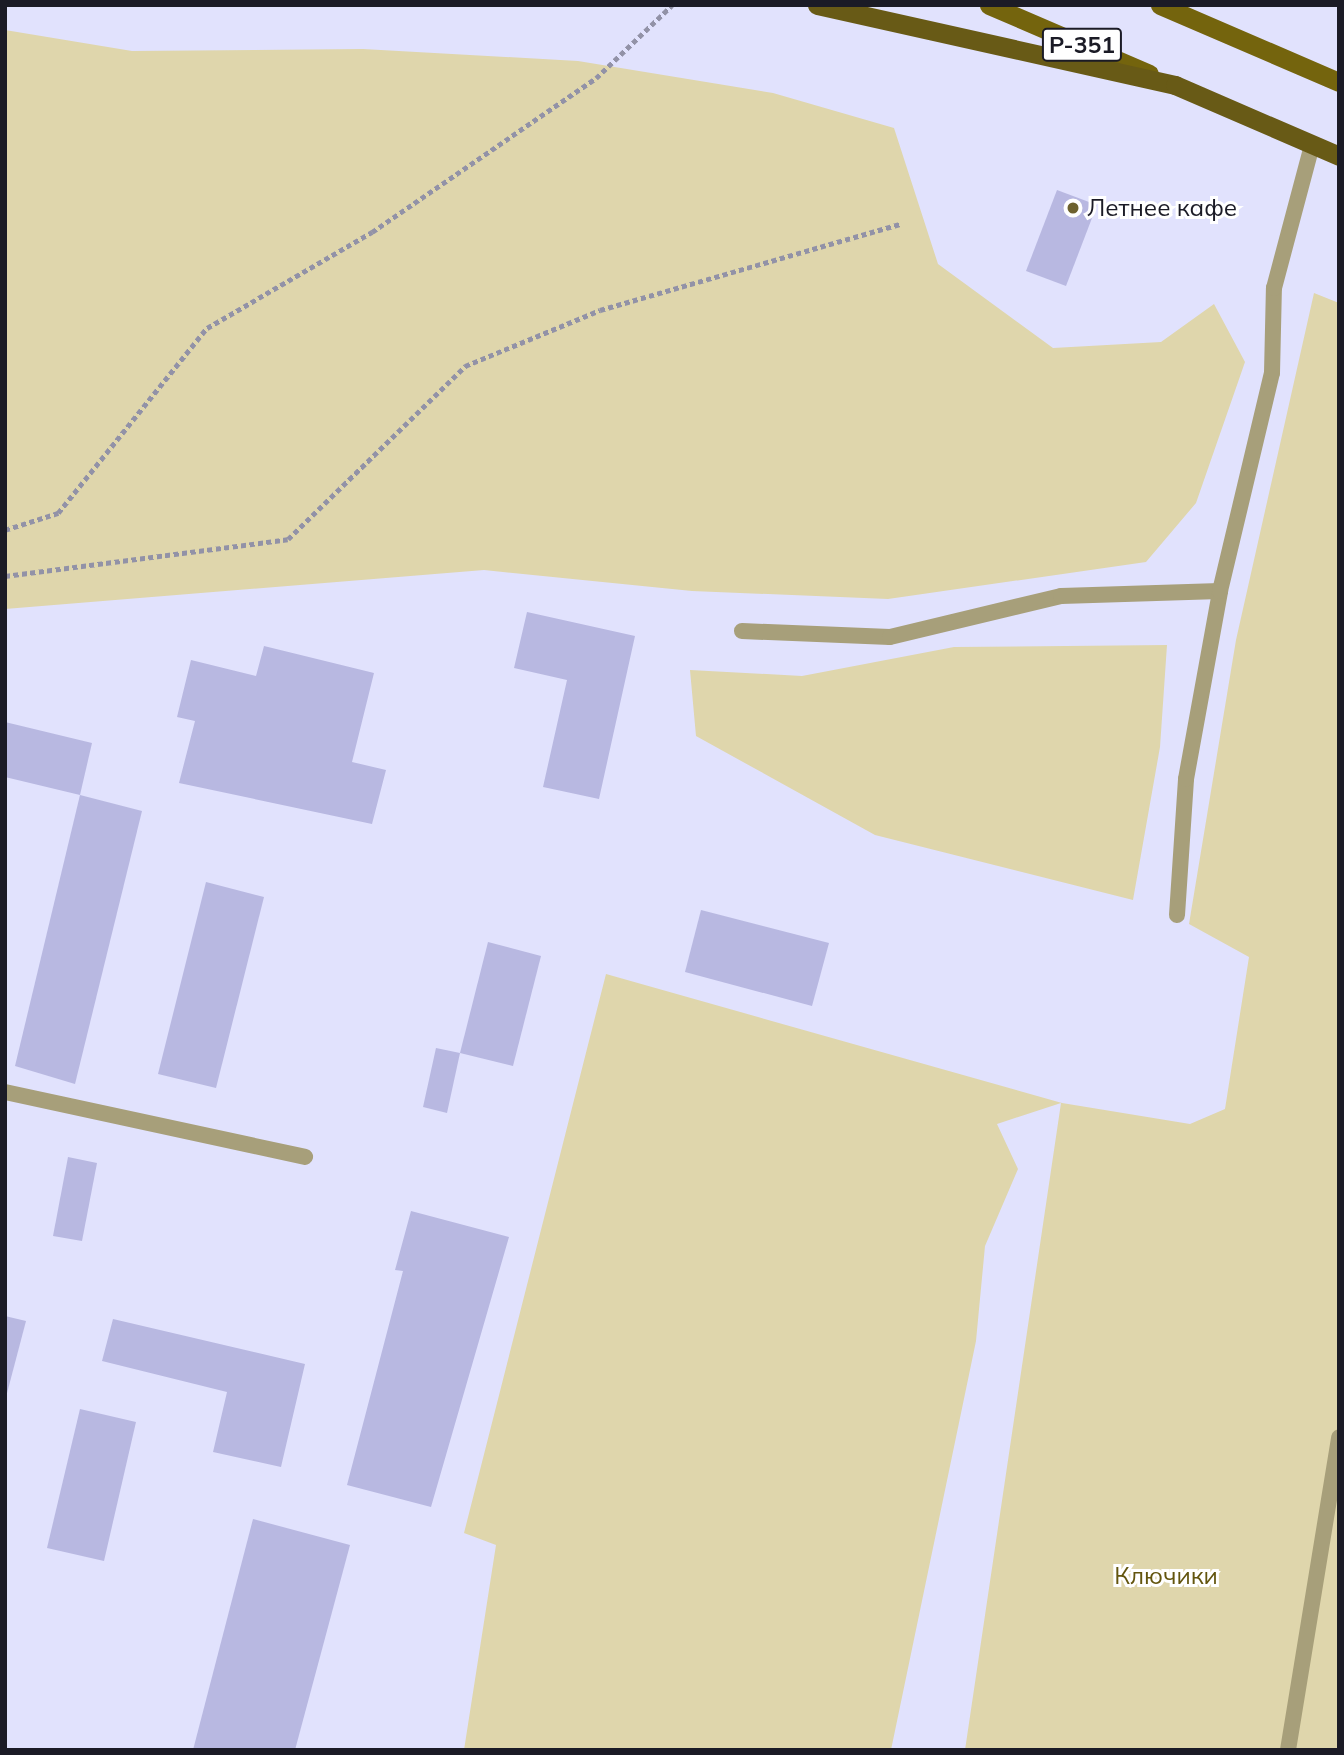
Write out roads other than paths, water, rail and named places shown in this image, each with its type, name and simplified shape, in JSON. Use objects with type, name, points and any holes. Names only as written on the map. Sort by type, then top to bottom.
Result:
[{"type":"highway","points":[[817,5],[1175,85]]},
{"type":"highway","name":"Р-351","points":[[1175,85],[1339,156]]},
{"type":"main road","name":"Р-351","points":[[989,5],[1175,85]]},
{"type":"main road","points":[[1160,5],[1339,82]]},
{"type":"lane","points":[[1177,915],[1186,779],[1220,591],[1272,373],[1274,288],[1312,145]]},
{"type":"lane","points":[[742,631],[890,637],[1061,596],[1220,591]]},
{"type":"lane","points":[[5,1092],[305,1157]]},
{"type":"lane","points":[[1288,1750],[1339,1437]]},
{"type":"place","name":"Летнее кафе","points":[[1073,208]]},
{"type":"park label","name":"Ключики","points":[[1166,1576]]}]
